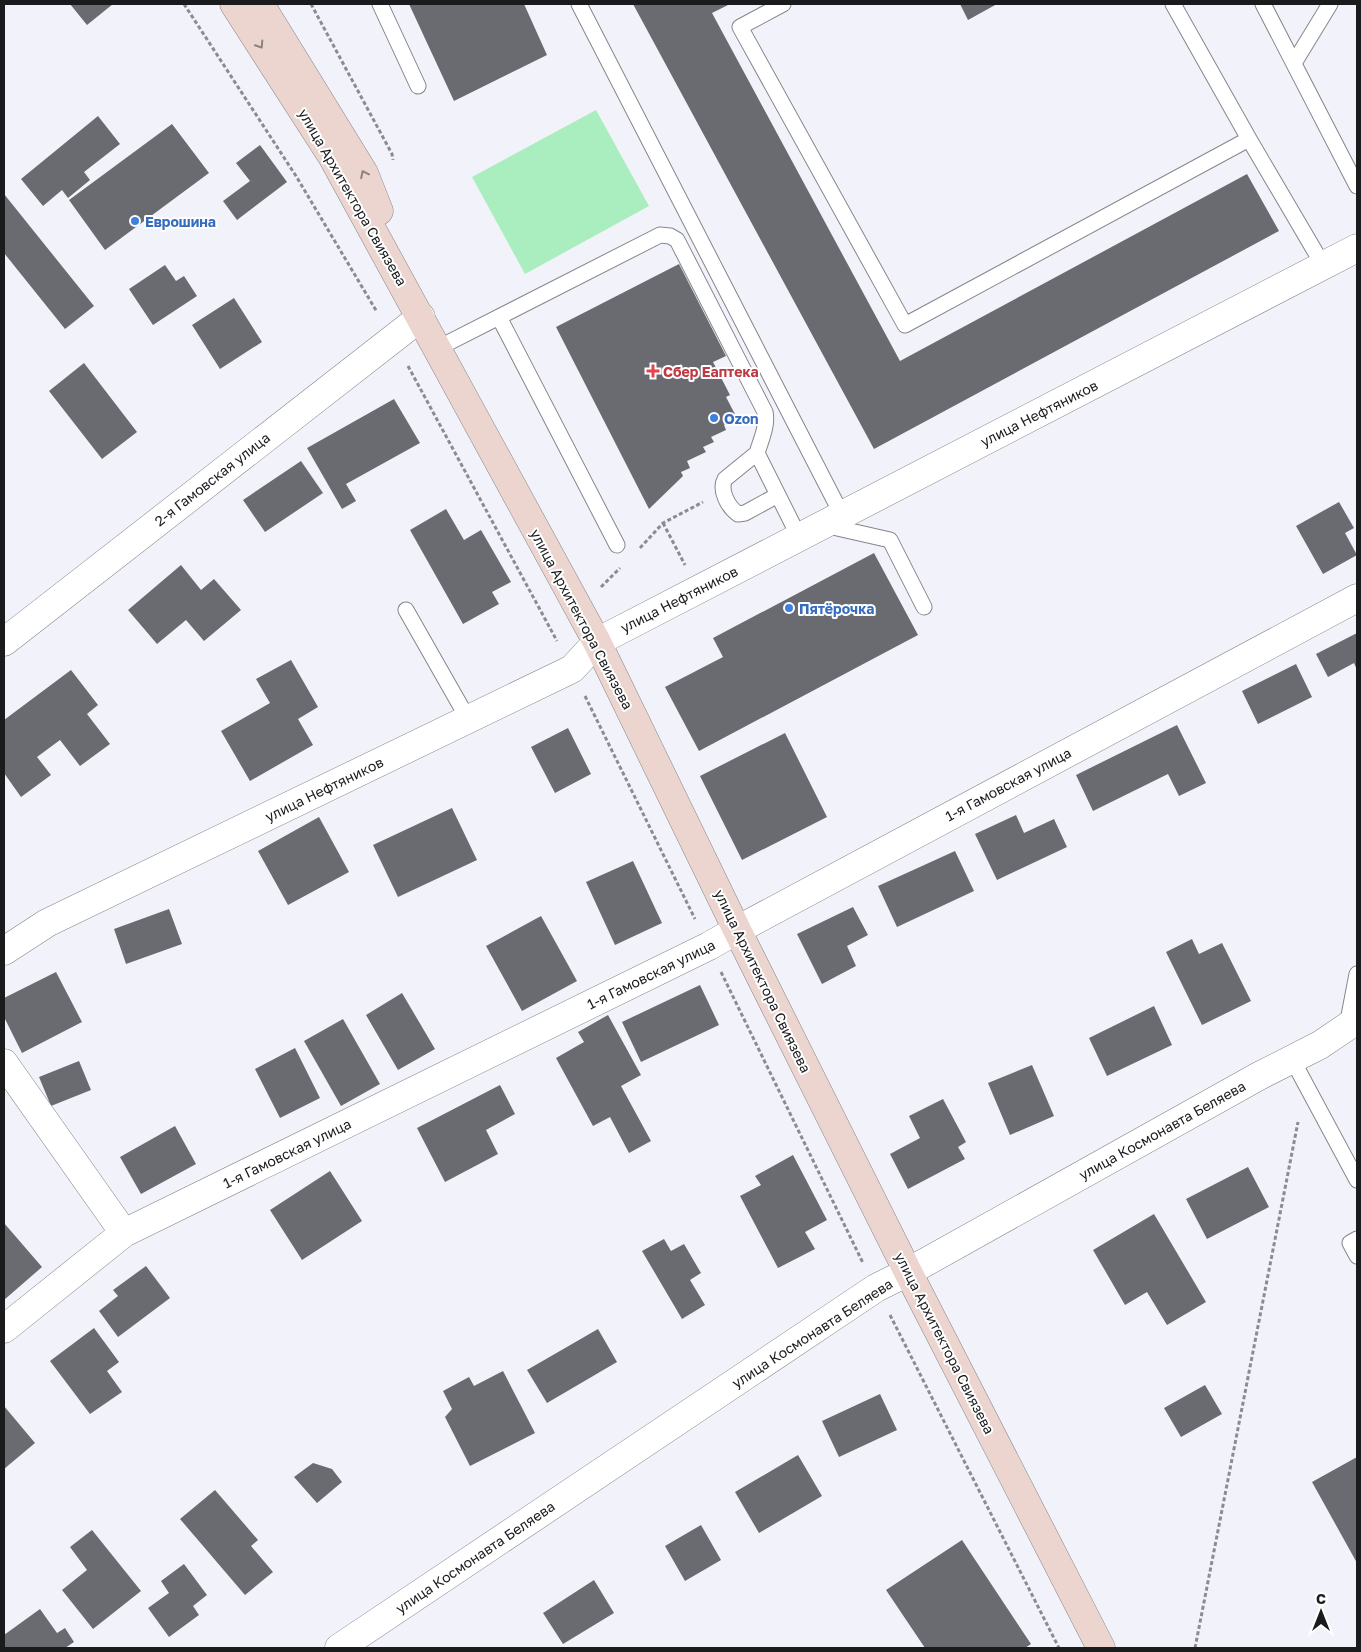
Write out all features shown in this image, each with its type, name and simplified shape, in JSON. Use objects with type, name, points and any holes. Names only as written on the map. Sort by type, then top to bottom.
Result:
[{"type":"main road","name":"улица Архитектора Свиязева","points":[[234,4],[333,158],[597,642],[736,930],[1100,1648]]},
{"type":"main road","name":"улица Архитектора Свиязева","points":[[260,4],[364,173],[421,317]]},
{"type":"street","name":"улица Нефтяников","points":[[4,951],[47,923],[572,668],[597,642],[1357,248]]},
{"type":"street","name":"2-я Гамовская улица","points":[[4,642],[421,317]]},
{"type":"street","name":"1-я Гамовская улица","points":[[4,1329],[124,1233],[709,946],[1357,598]]},
{"type":"street","name":"улица Космонавта Беляева","points":[[339,1648],[876,1288],[1259,1076],[1320,1045],[1352,1023]]},
{"type":"street","points":[[4,1063],[124,1233]]},
{"type":"lane","points":[[380,4],[418,86]]},
{"type":"lane","points":[[579,4],[832,520],[890,540],[924,607]]},
{"type":"lane","points":[[783,4],[740,27],[905,325],[1249,139]]},
{"type":"lane","points":[[1173,4],[1323,265]]},
{"type":"lane","points":[[1263,4],[1357,186]]},
{"type":"lane","points":[[1294,63],[1330,4]]},
{"type":"lane","points":[[438,348],[660,235],[670,236],[678,240],[765,412],[765,424],[757,453],[725,479],[722,485],[723,491],[733,510],[738,514],[745,513],[778,495]]},
{"type":"lane","points":[[499,317],[617,545]]},
{"type":"lane","points":[[757,453],[799,537]]},
{"type":"lane","points":[[406,610],[468,719]]},
{"type":"lane","points":[[1352,1023],[1357,974]]},
{"type":"lane","points":[[1292,1059],[1357,1180]]},
{"type":"lane","points":[[1357,1239],[1350,1243],[1357,1256]]},
{"type":"path","points":[[184,4],[296,176],[393,338],[572,668],[876,1288],[1059,1648]]},
{"type":"path","points":[[638,549],[663,523],[723,491]]},
{"type":"path","points":[[663,523],[698,589]]},
{"type":"path","points":[[595,590],[603,586],[626,562]]},
{"type":"path","points":[[1195,1648],[1301,1106],[1310,1093]]},
{"type":"green space","points":[[596,110],[649,206],[525,274],[472,177]]},
{"type":"building","points":[[70,4],[113,4],[87,25]]},
{"type":"building","points":[[409,4],[524,4],[547,55],[454,101]]},
{"type":"building","points":[[633,4],[730,4],[712,13],[900,361],[1247,174],[1279,231],[874,449]]},
{"type":"building","points":[[960,4],[997,4],[968,20]]},
{"type":"building","points":[[98,116],[120,144],[84,172],[90,180],[68,198],[62,190],[43,206],[21,179]]},
{"type":"building","points":[[172,124],[209,173],[105,250],[69,200]]},
{"type":"building","points":[[260,145],[287,182],[237,220],[223,201],[250,181],[236,163]]},
{"type":"building","points":[[4,194],[94,306],[65,329],[4,253]]},
{"type":"building","points":[[679,264],[726,356],[713,362],[730,395],[726,397],[737,418],[724,425],[726,430],[711,437],[714,442],[703,447],[706,452],[687,461],[690,468],[681,472],[683,476],[649,509],[556,327]]},
{"type":"building","points":[[165,265],[176,281],[184,276],[197,296],[153,325],[129,289]]},
{"type":"building","points":[[234,298],[262,342],[220,369],[192,325]]},
{"type":"building","points":[[84,363],[137,432],[102,459],[49,391]]},
{"type":"building","points":[[394,399],[420,443],[346,484],[356,501],[342,509],[307,448]]},
{"type":"building","points":[[301,461],[323,493],[265,532],[243,500]]},
{"type":"building","points":[[1339,502],[1354,528],[1345,533],[1357,555],[1323,574],[1296,526]]},
{"type":"building","points":[[446,509],[464,540],[481,530],[511,582],[492,592],[499,604],[463,624],[410,530]]},
{"type":"building","points":[[874,553],[918,635],[699,751],[665,687],[723,657],[713,638]]},
{"type":"building","points":[[181,565],[201,590],[214,579],[241,610],[204,641],[186,620],[157,644],[128,610]]},
{"type":"building","points":[[1357,633],[1357,670],[1354,663],[1328,677],[1316,654]]},
{"type":"building","points":[[291,660],[318,707],[298,719],[313,745],[250,781],[221,731],[270,703],[256,679]]},
{"type":"building","points":[[1296,664],[1312,697],[1258,724],[1242,691]]},
{"type":"building","points":[[71,670],[98,705],[87,714],[110,744],[80,766],[60,740],[37,757],[51,775],[21,797],[4,773],[4,720]]},
{"type":"building","points":[[1177,725],[1206,783],[1179,796],[1168,774],[1093,811],[1076,775]]},
{"type":"building","points":[[568,728],[591,774],[555,793],[531,747]]},
{"type":"building","points":[[785,733],[827,817],[742,860],[700,776]]},
{"type":"building","points":[[452,808],[477,860],[398,897],[373,845]]},
{"type":"building","points":[[1016,815],[1024,833],[1054,819],[1067,847],[997,880],[975,834]]},
{"type":"building","points":[[319,817],[349,872],[288,905],[258,851]]},
{"type":"building","points":[[955,851],[974,891],[897,927],[878,886]]},
{"type":"building","points":[[633,861],[662,923],[615,945],[586,882]]},
{"type":"building","points":[[853,907],[868,935],[847,946],[856,966],[822,984],[797,934]]},
{"type":"building","points":[[169,909],[182,944],[126,964],[114,929]]},
{"type":"building","points":[[541,916],[577,981],[522,1011],[486,946]]},
{"type":"building","points":[[1192,939],[1199,954],[1222,943],[1251,1001],[1202,1025],[1166,952]]},
{"type":"building","points":[[56,972],[82,1022],[22,1053],[4,1017],[4,998]]},
{"type":"building","points":[[700,985],[719,1025],[641,1062],[622,1022]]},
{"type":"building","points":[[402,993],[435,1049],[398,1070],[366,1015]]},
{"type":"building","points":[[1154,1006],[1172,1045],[1107,1076],[1089,1038]]},
{"type":"building","points":[[608,1015],[641,1075],[621,1086],[651,1141],[629,1153],[610,1117],[593,1126],[556,1058],[584,1042],[578,1032]]},
{"type":"building","points":[[343,1019],[380,1084],[341,1106],[304,1041]]},
{"type":"building","points":[[295,1048],[320,1098],[280,1118],[255,1069]]},
{"type":"building","points":[[79,1061],[91,1090],[51,1106],[39,1077]]},
{"type":"building","points":[[1032,1065],[1054,1116],[1010,1135],[988,1083]]},
{"type":"building","points":[[500,1085],[515,1114],[486,1130],[498,1154],[445,1182],[417,1128]]},
{"type":"building","points":[[943,1099],[966,1142],[958,1147],[965,1159],[908,1189],[890,1154],[920,1138],[909,1116]]},
{"type":"building","points":[[175,1126],[196,1164],[141,1194],[120,1157]]},
{"type":"building","points":[[793,1155],[827,1220],[805,1232],[815,1249],[778,1268],[740,1196],[761,1185],[755,1176]]},
{"type":"building","points":[[1248,1167],[1269,1207],[1207,1239],[1186,1199]]},
{"type":"building","points":[[330,1171],[362,1221],[302,1260],[270,1210]]},
{"type":"building","points":[[1154,1214],[1206,1302],[1167,1325],[1147,1292],[1125,1305],[1093,1250]]},
{"type":"building","points":[[4,1223],[42,1267],[4,1300]]},
{"type":"building","points":[[664,1239],[671,1251],[684,1244],[701,1273],[690,1280],[705,1305],[682,1319],[642,1251]]},
{"type":"building","points":[[146,1266],[170,1298],[118,1337],[99,1311],[118,1296],[113,1290]]},
{"type":"building","points":[[94,1328],[119,1362],[107,1371],[122,1392],[90,1414],[50,1361]]},
{"type":"building","points":[[598,1329],[617,1362],[547,1403],[527,1370]]},
{"type":"building","points":[[503,1371],[535,1433],[470,1466],[445,1417],[452,1409],[443,1391],[469,1377],[474,1386]]},
{"type":"building","points":[[1205,1385],[1222,1414],[1181,1437],[1164,1408]]},
{"type":"building","points":[[880,1394],[897,1430],[839,1457],[822,1421]]},
{"type":"building","points":[[4,1406],[35,1443],[4,1469]]},
{"type":"building","points":[[798,1455],[822,1496],[759,1533],[735,1492]]},
{"type":"building","points":[[1357,1457],[1357,1563],[1312,1482]]},
{"type":"building","points":[[313,1463],[332,1469],[342,1482],[317,1503],[294,1477]]},
{"type":"building","points":[[215,1490],[258,1540],[251,1546],[273,1572],[245,1595],[180,1519]]},
{"type":"building","points":[[701,1525],[721,1560],[685,1581],[665,1546]]},
{"type":"building","points":[[92,1530],[141,1591],[93,1629],[62,1590],[87,1570],[70,1547]]},
{"type":"building","points":[[962,1540],[1031,1644],[1025,1648],[925,1648],[886,1590]]},
{"type":"building","points":[[184,1564],[207,1595],[193,1606],[199,1615],[169,1637],[148,1608],[169,1593],[161,1581]]},
{"type":"building","points":[[594,1580],[614,1613],[563,1644],[543,1613]]},
{"type":"building","points":[[40,1609],[57,1633],[65,1628],[74,1642],[65,1648],[4,1648],[4,1635]]},
{"type":"place","name":"Еврошина","points":[[135,221]]},
{"type":"place","name":"Сбер Еаптека","points":[[653,371]]},
{"type":"place","name":"Ozon","points":[[714,418]]},
{"type":"place","name":"Пятёрочка","points":[[789,608]]}]
